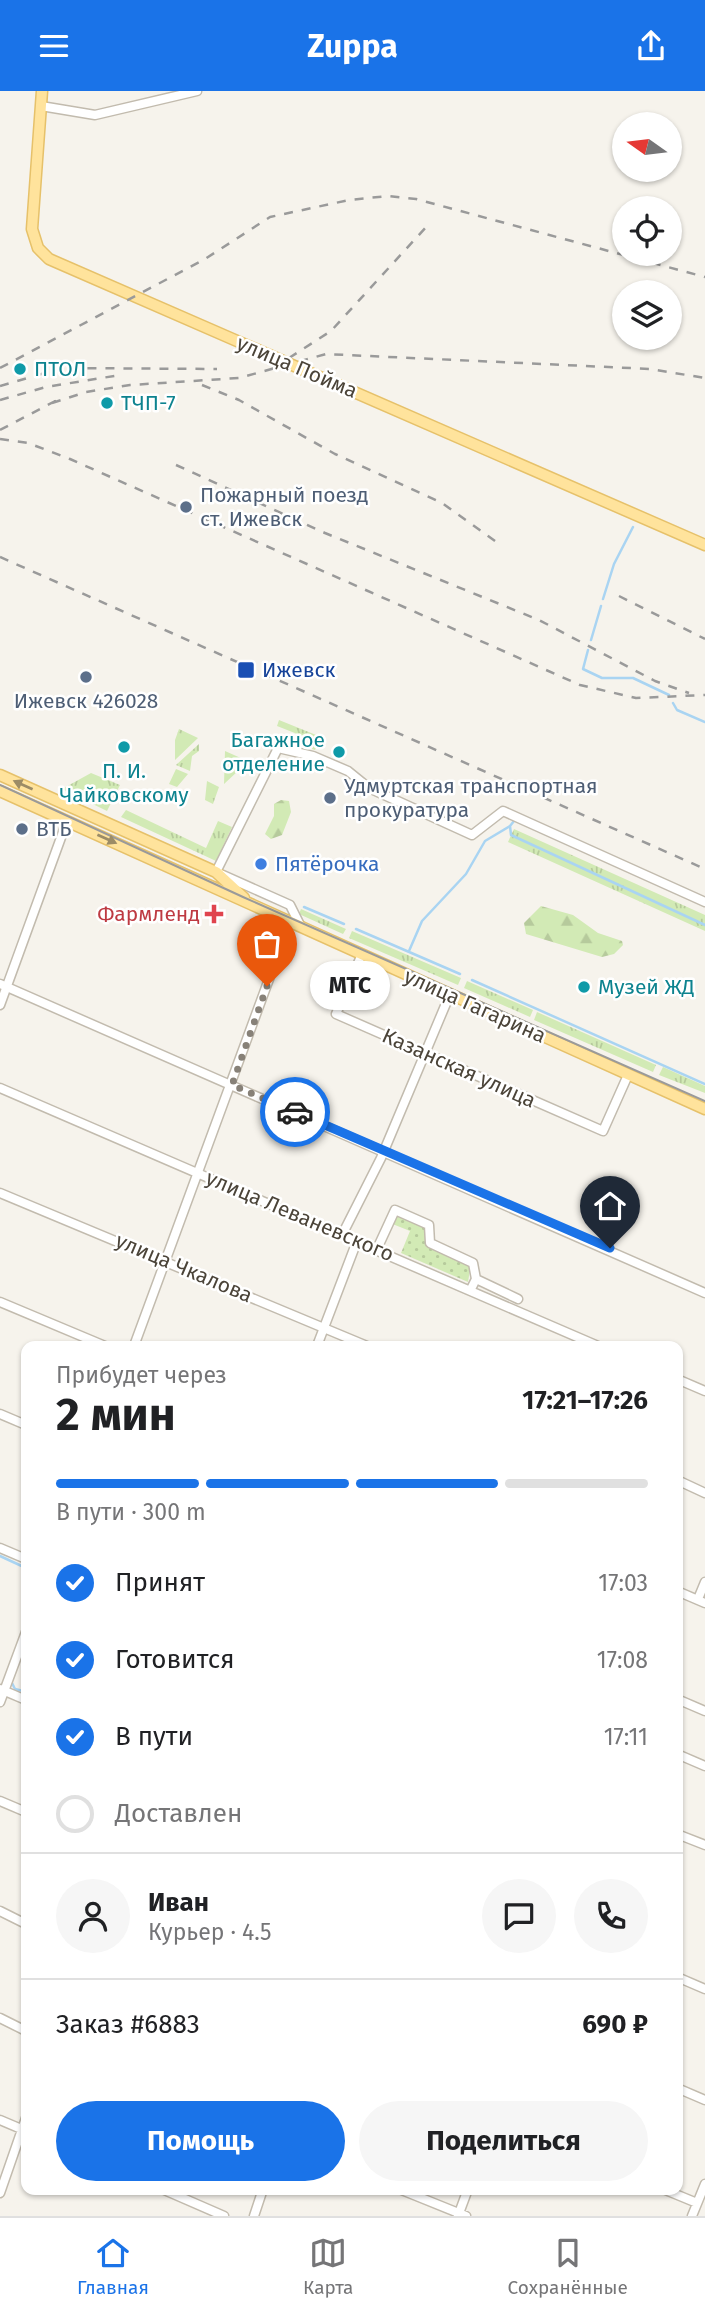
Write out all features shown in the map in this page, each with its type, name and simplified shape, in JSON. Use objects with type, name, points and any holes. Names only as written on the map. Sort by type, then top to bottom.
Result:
[{"type":"main road","name":"улица Пойма","points":[[42,91],[32,229],[38,248],[49,259],[705,545]]},
{"type":"main road","name":"улица Гагарина","points":[[0,775],[216,872],[246,902]]},
{"type":"main road","name":"улица Гагарина","points":[[0,791],[705,1109]]},
{"type":"street","points":[[41,106],[95,115],[198,91]]},
{"type":"street","points":[[301,927],[290,905],[216,872],[278,748],[313,756],[348,771],[369,788],[472,835],[503,811],[705,902]]},
{"type":"street","points":[[0,1005],[3,985],[67,821]]},
{"type":"street","points":[[136,1341],[290,922]]},
{"type":"street","name":"Казанская улица","points":[[362,954],[336,1013],[425,1054],[603,1131],[628,1075]]},
{"type":"street","points":[[3,985],[705,1293]]},
{"type":"street","points":[[342,1235],[384,1150],[450,995]]},
{"type":"street","name":"улица Леваневского","points":[[0,1088],[471,1290],[579,1341]]},
{"type":"street","name":"улица Чкалова","points":[[0,1193],[167,1260],[356,1341]]},
{"type":"street","points":[[377,1249],[395,1210],[429,1225],[430,1243],[473,1263],[476,1279],[471,1290]]},
{"type":"street","points":[[319,1341],[357,1241]]},
{"type":"street","points":[[476,1279],[518,1299]]},
{"type":"street","points":[[0,1302],[93,1341]]},
{"type":"street","points":[[683,1382],[705,1391]]},
{"type":"street","points":[[0,1414],[21,1423]]},
{"type":"street","points":[[683,1483],[705,1493]]},
{"type":"street","points":[[0,1548],[21,1557]]},
{"type":"street","points":[[683,1594],[701,1601],[705,1582]]},
{"type":"street","points":[[0,1702],[2,1690],[21,1644]]},
{"type":"street","points":[[2,1690],[21,1698]]},
{"type":"street","points":[[683,1702],[705,1711]]},
{"type":"street","points":[[683,1757],[705,1766]]},
{"type":"street","points":[[0,1801],[21,1810]]},
{"type":"street","points":[[683,1836],[705,1845]]},
{"type":"street","points":[[0,1911],[21,1922]]},
{"type":"street","points":[[683,1980],[705,1989]]},
{"type":"street","points":[[0,2018],[21,2028]]},
{"type":"street","points":[[683,2091],[705,2100]]},
{"type":"street","points":[[0,2120],[21,2128]]},
{"type":"street","points":[[0,2193],[21,2140]]},
{"type":"street","points":[[692,2216],[705,2184]]},
{"type":"street","points":[[176,2195],[224,2216]]},
{"type":"street","points":[[254,2216],[261,2195]]},
{"type":"street","points":[[413,2195],[460,2215],[466,2195]]},
{"type":"street","points":[[678,2195],[697,2203]]},
{"type":"green space","points":[[279,720],[321,737],[315,750],[312,749],[315,741],[277,726]]},
{"type":"green space","points":[[179,729],[198,738],[175,760],[175,740]]},
{"type":"green space","points":[[199,744],[199,751],[192,756],[190,771],[176,765]]},
{"type":"green space","points":[[225,751],[243,759],[238,771],[224,784]]},
{"type":"green space","points":[[176,769],[188,774],[177,787],[169,784]]},
{"type":"green space","points":[[91,773],[120,785],[107,811],[62,789]]},
{"type":"green space","points":[[207,781],[219,787],[213,804],[205,800]]},
{"type":"green space","points":[[281,800],[289,801],[291,812],[282,835],[271,839],[265,834],[274,816],[274,804]]},
{"type":"green space","points":[[126,810],[206,848],[218,821],[232,827],[216,861],[121,817]]},
{"type":"green space","points":[[514,829],[705,915],[705,931],[508,842]]},
{"type":"green space","points":[[541,906],[573,915],[598,933],[622,941],[623,945],[614,954],[602,957],[526,934],[524,923]]},
{"type":"green space","points":[[301,909],[346,929],[343,934],[299,914]]},
{"type":"green space","points":[[352,931],[461,978],[458,985],[349,938]]},
{"type":"green space","points":[[467,981],[533,1010],[530,1017],[464,988]]},
{"type":"green space","points":[[537,1012],[656,1065],[653,1072],[534,1020]]},
{"type":"green space","points":[[663,1067],[705,1086],[705,1093],[659,1075]]},
{"type":"green space","points":[[395,1214],[428,1228],[434,1250],[471,1264],[468,1282],[401,1253],[410,1231],[390,1223]]},
{"type":"waterway","points":[[603,599],[614,564],[633,527]]},
{"type":"waterway","points":[[591,640],[601,606]]},
{"type":"waterway","points":[[588,650],[583,669],[602,678],[633,678],[669,695]]},
{"type":"waterway","points":[[673,703],[677,710],[705,722]]},
{"type":"waterway","points":[[514,821],[510,826],[511,835],[705,925]]},
{"type":"waterway","points":[[409,951],[422,921],[466,874],[485,841],[510,826]]},
{"type":"waterway","points":[[304,907],[344,924]]},
{"type":"waterway","points":[[356,929],[460,974]]},
{"type":"waterway","points":[[472,980],[705,1084]]},
{"type":"waterway","points":[[0,1556],[21,1566]]},
{"type":"waterway","points":[[11,1681],[15,1689],[21,1690]]},
{"type":"tram line","points":[[0,785],[243,897],[705,1101]]},
{"type":"railway","points":[[0,368],[205,259],[270,217],[349,200],[388,196],[416,199],[705,277]]},
{"type":"railway","points":[[289,358],[331,331],[428,225]]},
{"type":"railway","points":[[52,403],[86,392],[130,385],[239,378],[326,354],[650,369],[705,378]]},
{"type":"railway","points":[[0,386],[62,368],[217,369]]},
{"type":"railway","points":[[0,400],[46,387],[120,375]]},
{"type":"railway","points":[[202,385],[239,400],[335,454],[442,503],[502,546]]},
{"type":"railway","points":[[0,430],[61,398]]},
{"type":"railway","points":[[0,439],[28,443],[70,459],[580,685],[636,698],[705,695]]},
{"type":"railway","points":[[176,465],[325,533],[539,620],[655,681],[689,693]]},
{"type":"railway","points":[[0,557],[705,869]]},
{"type":"railway","points":[[619,596],[705,639]]},
{"type":"way so far","points":[[267,986],[232,1085],[295,1112]]},
{"type":"place","name":"ПТОЛ","points":[[20,369]]},
{"type":"place","name":"ТЧП-7","points":[[107,403]]},
{"type":"place","name":"Пожарный поезд ст. Ижевск","points":[[186,507]]},
{"type":"place","name":"Ижевск","points":[[246,670]]},
{"type":"place","name":"Ижевск 426028","points":[[86,677]]},
{"type":"place","name":"П. И. Чайковскому","points":[[124,747]]},
{"type":"place","name":"Багажное отделение","points":[[339,752]]},
{"type":"place","name":"Удмуртская транспортная прокуратура","points":[[330,798]]},
{"type":"place","name":"ВТБ","points":[[22,829]]},
{"type":"place","name":"Пятёрочка","points":[[261,864]]},
{"type":"place","name":"Фармленд","points":[[214,914]]},
{"type":"place","name":"МТС","points":[[267,986]]},
{"type":"place","name":"Музей ЖД","points":[[584,987]]},
{"type":"route","points":[[295,1112],[610,1248]]}]
